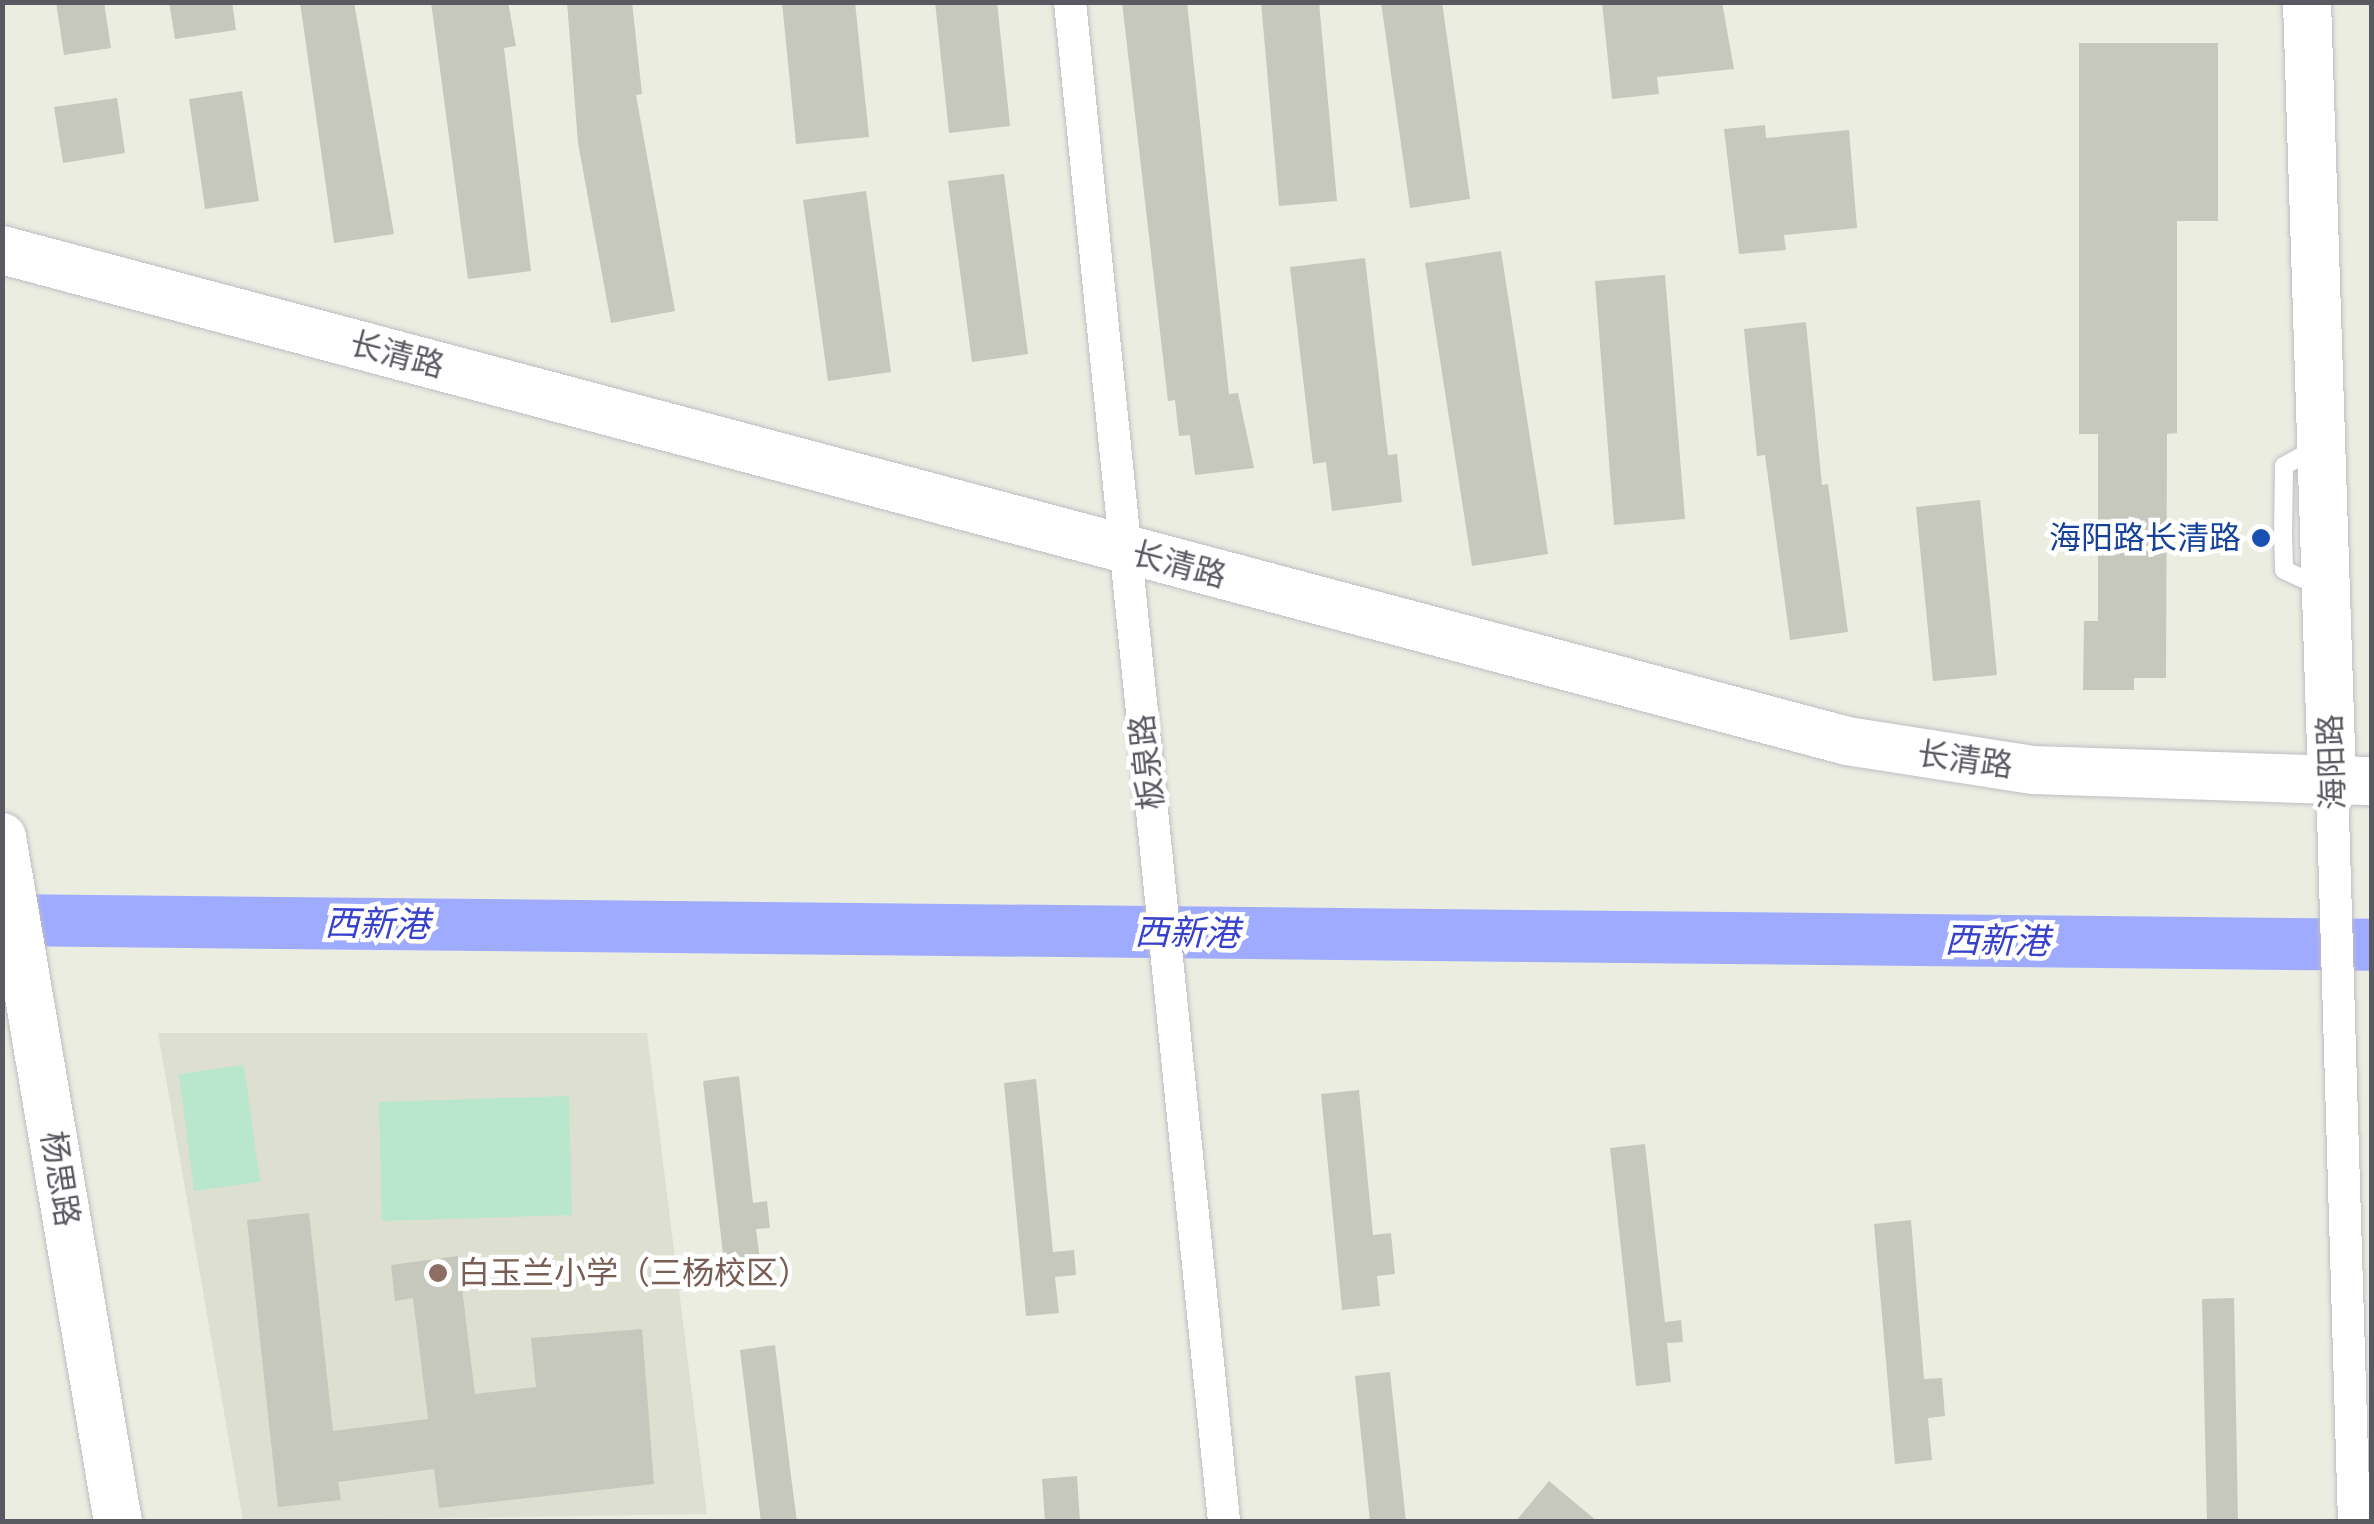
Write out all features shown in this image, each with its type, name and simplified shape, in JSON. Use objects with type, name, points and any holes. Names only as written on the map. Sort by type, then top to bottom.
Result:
[{"type":"main road","name":"海阳路","points":[[2307,2],[2327,590],[2352,781]]},
{"type":"main road","name":"长清路","points":[[2,250],[1846,741],[2033,770],[2352,781]]},
{"type":"main road","name":"杨思路","points":[[3,839],[118,1522]]},
{"type":"street","name":"板泉路","points":[[1070,2],[1224,1522]]},
{"type":"street","name":"海阳路","points":[[2352,781],[2335,899],[2354,1522]]},
{"type":"shaded area","name":"白玉兰小学（三杨校区）","points":[[158,1033],[647,1033],[707,1514],[243,1521]]},
{"type":"green space","points":[[244,1065],[260,1182],[194,1191],[179,1074]]},
{"type":"green space","points":[[569,1096],[572,1215],[382,1221],[379,1102]]},
{"type":"building","points":[[56,2],[104,2],[111,48],[64,55]]},
{"type":"building","points":[[169,2],[232,2],[236,30],[175,39]]},
{"type":"building","points":[[300,2],[354,2],[394,234],[334,243]]},
{"type":"building","points":[[431,2],[508,2],[516,46],[504,48],[531,271],[468,279]]},
{"type":"building","points":[[567,2],[632,2],[642,94],[636,95],[675,311],[611,323],[578,143]]},
{"type":"building","points":[[782,2],[855,2],[869,137],[796,144]]},
{"type":"building","points":[[935,2],[997,2],[1010,126],[949,133]]},
{"type":"building","points":[[1122,2],[1187,2],[1229,394],[1238,393],[1254,468],[1195,475],[1190,435],[1179,436],[1175,400],[1168,401]]},
{"type":"building","points":[[1261,2],[1319,2],[1337,201],[1279,206]]},
{"type":"building","points":[[1381,2],[1442,2],[1470,199],[1410,208]]},
{"type":"building","points":[[1602,2],[1722,2],[1734,69],[1657,77],[1659,94],[1612,99]]},
{"type":"building","points":[[2079,43],[2218,43],[2218,221],[2177,221],[2177,433],[2167,434],[2166,678],[2134,678],[2134,690],[2083,690],[2084,621],[2098,621],[2098,434],[2079,434]]},
{"type":"building","points":[[242,91],[259,201],[205,209],[189,99]]},
{"type":"building","points":[[117,98],[125,153],[63,163],[54,107]]},
{"type":"building","points":[[1765,125],[1766,138],[1849,130],[1857,228],[1784,235],[1786,250],[1739,254],[1724,129]]},
{"type":"building","points":[[1004,174],[1028,354],[972,362],[948,181]]},
{"type":"building","points":[[866,191],[891,372],[828,381],[803,200]]},
{"type":"building","points":[[1501,251],[1548,554],[1472,566],[1425,263]]},
{"type":"building","points":[[1365,258],[1388,455],[1397,454],[1402,502],[1332,511],[1326,462],[1313,464],[1290,267]]},
{"type":"building","points":[[1665,275],[1685,519],[1614,525],[1595,281]]},
{"type":"building","points":[[1806,322],[1822,485],[1828,484],[1848,632],[1790,640],[1765,455],[1757,456],[1744,329]]},
{"type":"building","points":[[1980,500],[1997,675],[1933,681],[1916,507]]},
{"type":"building","points":[[739,1076],[753,1203],[767,1201],[770,1228],[756,1229],[761,1267],[725,1271],[703,1081]]},
{"type":"building","points":[[1036,1079],[1053,1252],[1074,1250],[1076,1275],[1055,1277],[1059,1313],[1026,1316],[1004,1083]]},
{"type":"building","points":[[1359,1090],[1373,1235],[1391,1233],[1395,1274],[1377,1276],[1380,1306],[1342,1310],[1321,1094]]},
{"type":"building","points":[[1645,1144],[1665,1322],[1681,1320],[1683,1342],[1667,1343],[1671,1382],[1636,1386],[1610,1148]]},
{"type":"building","points":[[309,1213],[333,1431],[428,1419],[413,1298],[395,1301],[391,1265],[458,1256],[475,1394],[536,1387],[531,1338],[642,1329],[654,1484],[439,1508],[434,1469],[338,1482],[341,1500],[278,1507],[247,1220]]},
{"type":"building","points":[[1911,1220],[1924,1379],[1942,1378],[1945,1416],[1928,1418],[1932,1460],[1895,1464],[1874,1224]]},
{"type":"building","points":[[2234,1298],[2238,1522],[2207,1522],[2202,1299]]},
{"type":"building","points":[[775,1345],[797,1522],[761,1522],[740,1350]]},
{"type":"building","points":[[1390,1372],[1406,1522],[1370,1522],[1355,1376]]},
{"type":"building","points":[[1077,1476],[1080,1522],[1045,1522],[1042,1479]]},
{"type":"building","points":[[1549,1481],[1598,1522],[1515,1522]]},
{"type":"waterway","name":"西新港","points":[[2,920],[2372,945]]},
{"type":"place","name":"海阳路长清路","points":[[2261,538]]},
{"type":"place","name":"白玉兰小学（三杨校区）","points":[[438,1273]]}]
